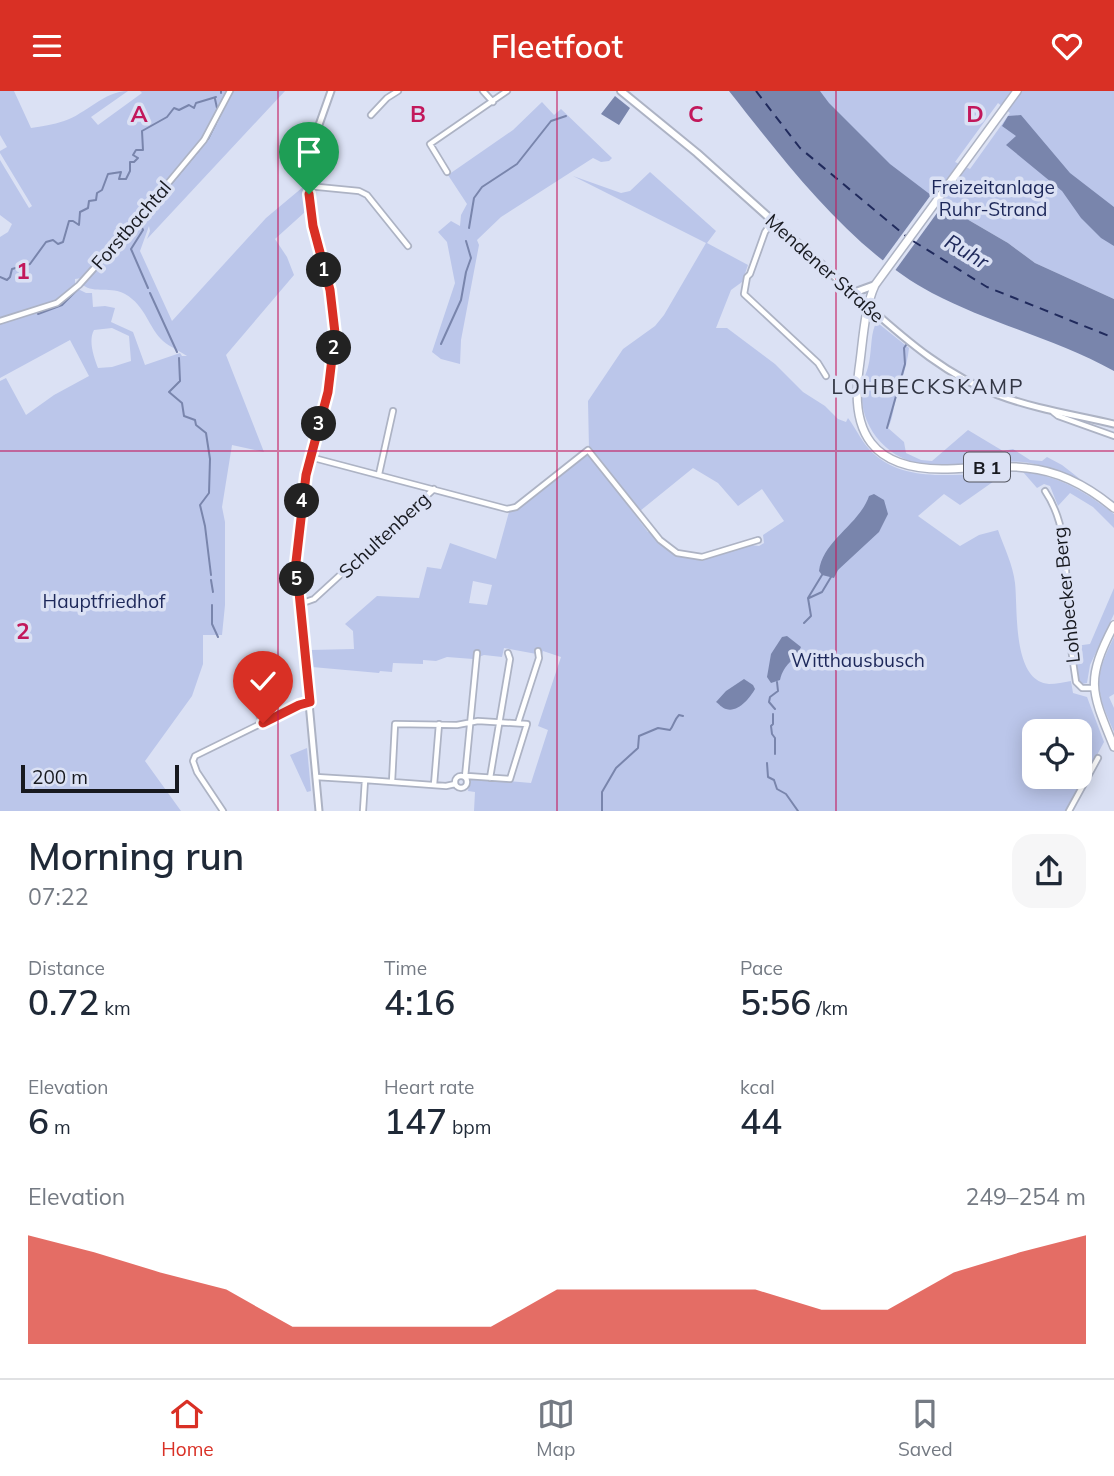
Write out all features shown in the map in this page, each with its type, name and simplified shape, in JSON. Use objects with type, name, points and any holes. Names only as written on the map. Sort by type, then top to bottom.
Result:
[{"type":"main road","name":"Mendener Straße","points":[[621,91],[687,144],[869,307]]},
{"type":"main road","name":"B 1","points":[[1017,91],[877,283],[869,307],[857,383],[857,409],[864,432],[877,449],[901,463],[926,469],[1029,468],[1080,485],[1114,508]]},
{"type":"main road","points":[[853,293],[877,283]]},
{"type":"main road","points":[[1114,625],[1095,665],[1093,688],[1098,709],[1114,747]]},
{"type":"street","name":"Forstbachtal","points":[[0,321],[51,306],[79,285],[204,139],[230,91]]},
{"type":"street","points":[[319,811],[296,562],[303,495],[331,376],[335,333],[330,290],[313,226],[308,186],[314,139],[331,91]]},
{"type":"street","points":[[371,115],[398,91]]},
{"type":"street","points":[[483,91],[493,102]]},
{"type":"street","points":[[447,172],[430,144],[507,91]]},
{"type":"street","points":[[308,186],[359,191],[367,195],[408,246]]},
{"type":"street","points":[[773,221],[765,232],[747,277],[744,294],[817,363],[826,376]]},
{"type":"street","name":"Mendener Straße","points":[[869,307],[917,349],[978,386],[1008,398],[1114,424]]},
{"type":"street","name":"Mendener Straße","points":[[1049,409],[1058,417],[1114,436]]},
{"type":"street","points":[[379,474],[393,411]]},
{"type":"street","points":[[310,457],[512,508],[588,450],[660,540],[677,553],[702,557],[758,540]]},
{"type":"street","name":"Schultenberg","points":[[300,604],[314,599],[433,489]]},
{"type":"street","name":"Lohbecker Berg","points":[[1045,491],[1053,502],[1061,528],[1076,683],[1082,688],[1093,688]]},
{"type":"street","points":[[518,723],[539,658],[538,651]]},
{"type":"street","points":[[316,777],[455,784],[459,788],[464,787],[467,783],[477,653]]},
{"type":"street","points":[[490,778],[510,659],[508,653]]},
{"type":"street","points":[[247,661],[247,684],[263,723]]},
{"type":"street","points":[[223,811],[197,772],[193,761],[199,753],[310,702]]},
{"type":"street","points":[[392,782],[395,724],[500,721],[527,724],[510,779],[457,777],[455,784]]},
{"type":"street","points":[[434,785],[439,724]]},
{"type":"street","points":[[1069,811],[1098,758]]},
{"type":"street","points":[[363,811],[365,780]]},
{"type":"green space","name":"Hauptfriedhof","points":[[0,91],[14,91],[31,128],[72,118],[119,92],[128,91],[91,117],[98,125],[142,93],[140,91],[227,91],[212,122],[217,124],[233,91],[285,91],[147,239],[149,226],[140,251],[172,321],[266,218],[303,187],[305,212],[275,239],[287,257],[294,275],[226,355],[264,452],[232,445],[222,507],[225,522],[225,605],[222,635],[203,635],[203,664],[192,696],[145,761],[181,811],[0,811],[0,381],[6,378],[26,415],[54,395],[89,376],[70,340],[0,378],[0,237],[8,232],[12,224],[0,215],[0,160],[29,208],[32,206],[0,153],[7,147],[0,135]],"holes":[[[82,278],[83,285],[87,288],[114,290],[132,299],[163,341],[187,356],[180,353],[145,365],[133,332],[111,322],[115,308],[93,307],[92,293],[78,289],[70,297],[65,296],[75,286],[75,279]],[[112,328],[129,336],[131,361],[98,368],[92,349],[92,334],[94,330]]]},
{"type":"green space","name":"Freizeitanlage Ruhr-Strand","points":[[777,91],[1114,91],[1114,299],[1035,263],[1008,243],[948,208]],"holes":[[[998,103],[1010,113],[970,169],[955,162]]]},
{"type":"green space","points":[[542,102],[554,115],[561,109],[612,158],[601,162],[593,158],[501,217],[477,240],[479,245],[461,340],[460,364],[441,359],[432,352],[455,283],[447,242],[438,232],[451,221],[460,226],[461,215],[467,204],[448,175],[513,130]]},
{"type":"green space","name":"Witthausbusch","points":[[650,172],[716,231],[707,243],[748,265],[742,282],[731,290],[716,328],[727,328],[775,364],[803,392],[825,406],[838,419],[846,422],[848,418],[874,454],[888,464],[920,474],[1007,472],[960,505],[944,494],[918,516],[960,546],[979,535],[998,530],[1014,576],[1019,642],[1028,671],[1037,680],[1049,684],[1071,681],[1073,693],[1087,697],[1104,742],[1092,764],[1092,719],[1022,719],[1022,789],[1079,789],[1067,811],[474,811],[475,792],[468,791],[470,778],[531,783],[548,730],[538,726],[561,657],[543,651],[542,655],[504,648],[502,657],[447,657],[436,661],[423,660],[423,664],[393,663],[392,672],[312,667],[310,650],[354,649],[353,631],[345,624],[377,596],[419,598],[427,567],[441,569],[450,543],[496,559],[509,512],[516,510],[583,455],[590,456],[648,532],[673,552],[685,557],[709,557],[751,545],[759,546],[764,543],[763,535],[784,521],[762,489],[738,506],[718,483],[693,468],[640,511],[589,449],[588,401],[623,349],[655,326],[664,315],[706,243],[573,176],[621,193],[630,191]],"holes":[[[473,581],[492,585],[487,605],[469,603]]]},
{"type":"green space","points":[[879,324],[909,348],[888,428],[904,442],[906,453],[921,460],[932,461],[968,430],[1003,451],[1013,449],[1030,460],[1042,461],[1047,457],[1080,479],[1023,462],[927,465],[912,462],[887,448],[869,425],[862,397],[873,330],[875,325]]},
{"type":"green space","points":[[1023,472],[1060,481],[1083,492],[1114,514],[1114,528],[1093,507],[1070,493],[1058,506],[1050,486],[1044,484],[1037,488]]},
{"type":"green space","points":[[1114,588],[1114,614],[1090,665],[1087,683],[1082,684],[1078,681],[1075,646],[1090,644]]},
{"type":"green space","points":[[1114,637],[1114,694],[1109,697],[1114,708],[1114,732],[1103,705],[1099,685],[1102,664]]},
{"type":"green space","points":[[307,748],[311,791],[307,792],[290,755]]},
{"type":"water","name":"Ruhr","points":[[729,91],[820,91],[890,164],[948,208],[1008,243],[1035,263],[1114,299],[1114,371],[954,304],[902,275],[847,229],[821,203]]},
{"type":"water","points":[[615,96],[630,108],[619,125],[601,114]]},
{"type":"water","points":[[1021,115],[1070,173],[1114,207],[1114,246],[1101,238],[1081,218],[1062,191],[1006,145],[1016,136],[1002,126],[1008,116]]},
{"type":"water","points":[[874,494],[884,500],[888,514],[879,532],[838,570],[834,578],[822,575],[819,571],[827,550],[858,516],[869,496]]},
{"type":"water","points":[[787,636],[801,647],[780,680],[771,683],[767,677],[771,654],[782,637]]},
{"type":"water","points":[[744,679],[755,689],[743,704],[730,710],[716,702],[726,691]]},
{"type":"pier","points":[[933,192],[945,202],[894,272],[881,263]]},
{"type":"waterway","points":[[0,277],[7,280],[12,269],[30,264],[46,242],[63,242],[69,221],[79,225],[80,212],[88,208],[89,201],[96,200],[108,174],[121,172],[119,179],[126,179],[130,162],[138,158],[133,155],[136,150],[143,150],[142,131],[167,117],[174,108],[179,110],[189,105],[194,108],[196,103],[216,97]]},
{"type":"waterway","points":[[215,99],[217,108]]},
{"type":"waterway","points":[[208,139],[222,111]]},
{"type":"waterway","points":[[469,228],[474,198],[482,187],[517,164],[551,121],[566,116]]},
{"type":"waterway","points":[[144,216],[199,150]]},
{"type":"waterway","points":[[139,221],[143,230],[131,249],[148,288]]},
{"type":"waterway","points":[[84,283],[139,222]]},
{"type":"waterway","points":[[441,344],[461,300],[471,258],[466,241]]},
{"type":"waterway","points":[[38,314],[62,305],[78,289]]},
{"type":"waterway","points":[[150,293],[177,352]]},
{"type":"waterway","points":[[887,428],[905,364],[906,345]]},
{"type":"waterway","points":[[179,358],[180,381],[169,392],[182,403],[184,416],[195,420],[196,425],[206,433],[210,459],[209,493],[200,505],[211,575]]},
{"type":"waterway","points":[[804,623],[811,616],[808,598],[822,575]]},
{"type":"waterway","points":[[809,598],[822,592],[831,577]]},
{"type":"waterway","points":[[211,580],[213,592]]},
{"type":"waterway","points":[[212,605],[212,624],[218,637]]},
{"type":"waterway","points":[[775,709],[769,702],[770,697],[778,691],[777,682]]},
{"type":"waterway","points":[[773,714],[771,726],[775,738],[775,754]]},
{"type":"waterway","points":[[602,811],[602,792],[616,768],[638,748],[639,736],[658,728],[670,730],[679,715],[683,716]]},
{"type":"waterway","points":[[767,763],[768,777],[774,780],[777,789],[786,794],[798,811]]},
{"type":"ferry route","points":[[756,91],[800,148],[908,238]]},
{"type":"ferry route","points":[[913,241],[987,287],[1114,338]]},
{"type":"district","name":"LOHBECKSKAMP","points":[[928,386]]},
{"type":"route","points":[[263,723],[310,702],[296,562],[306,475],[328,392],[335,333],[330,290],[313,226],[309,194]]}]
